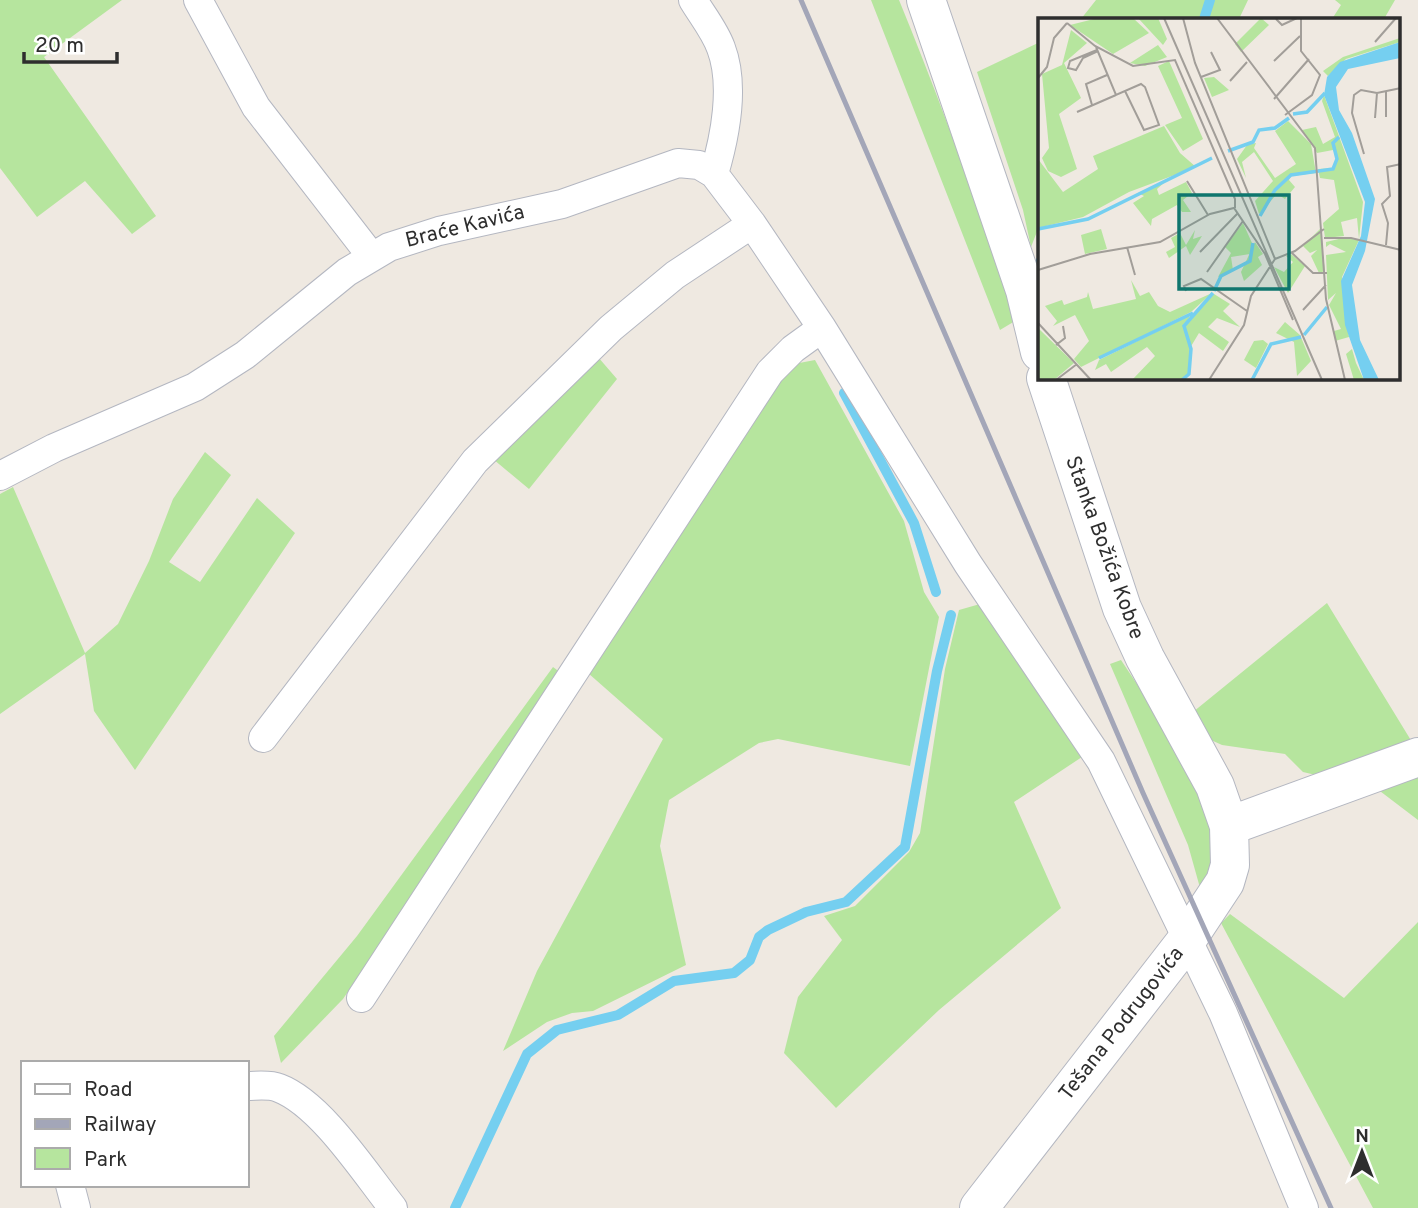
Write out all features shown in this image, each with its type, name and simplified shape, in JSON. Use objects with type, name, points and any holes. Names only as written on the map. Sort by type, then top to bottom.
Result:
[{"type":"street","points":[[198,0],[256,107],[372,257]]},
{"type":"street","points":[[693,0],[720,46],[725,61],[726,93],[722,146],[713,174],[752,224],[822,328],[968,564],[1101,761],[1223,1013],[1304,1208]]},
{"type":"street","points":[[926,0],[1025,290],[1038,344]]},
{"type":"street","name":"Braće Kavića","points":[[0,476],[54,448],[195,387],[220,372],[372,257],[410,238],[562,204],[678,163],[699,165],[713,174]]},
{"type":"street","points":[[263,738],[475,461],[611,328],[675,275],[752,224]]},
{"type":"street","points":[[361,998],[770,373],[793,349],[822,328]]},
{"type":"street","name":"Stanka Božića Kobre","points":[[1047,380],[1122,608],[1144,658],[1215,786],[1229,826]]},
{"type":"street","points":[[1229,826],[1418,757]]},
{"type":"street","name":"Tešana Podrugovića","points":[[979,1208],[1186,941],[1225,882],[1230,865],[1229,826]]},
{"type":"street","points":[[248,1086],[278,1088],[309,1110],[337,1135],[393,1208]]},
{"type":"street","points":[[70,1187],[76,1208]]},
{"type":"green space","points":[[0,0],[122,0],[44,57],[156,216],[132,234],[85,181],[37,217],[0,168]]},
{"type":"green space","points":[[871,0],[899,0],[930,79],[975,199],[1015,321],[1000,330]]},
{"type":"green space","points":[[1096,0],[1248,0],[1239,18],[1082,18]]},
{"type":"green space","points":[[1335,0],[1395,0],[1385,18],[1333,18],[1341,5]]},
{"type":"green space","points":[[1038,43],[1038,229],[1031,247],[1023,210],[977,72]]},
{"type":"green space","points":[[598,357],[617,379],[529,489],[493,459]]},
{"type":"green space","points":[[815,360],[904,521],[924,592],[939,617],[910,766],[778,739],[759,743],[669,800],[660,846],[686,965],[593,1011],[572,1013],[547,1022],[503,1051],[537,971],[663,739],[588,673],[783,373],[794,364]]},
{"type":"green space","points":[[205,452],[231,475],[169,562],[200,582],[257,498],[295,533],[135,770],[94,711],[85,654],[0,714],[0,494],[13,487],[85,653],[118,624],[149,561],[173,499]]},
{"type":"green space","points":[[1327,603],[1412,742],[1320,776],[1303,772],[1285,754],[1222,745],[1211,740],[1193,712]]},
{"type":"green space","points":[[980,604],[1085,755],[1014,802],[1061,908],[939,1010],[836,1108],[784,1053],[798,997],[842,940],[824,916],[855,906],[909,852],[920,833],[945,669],[959,610]]},
{"type":"green space","points":[[1121,660],[1189,765],[1209,810],[1214,832],[1214,849],[1204,902],[1188,845],[1110,664]]},
{"type":"green space","points":[[553,667],[561,673],[343,999],[281,1063],[274,1036],[357,936]]},
{"type":"green space","points":[[1418,769],[1418,820],[1372,785]]},
{"type":"green space","points":[[1230,914],[1344,998],[1418,922],[1418,1208],[1373,1208],[1221,923]]},
{"type":"waterway","points":[[1204,18],[1210,0]]},
{"type":"waterway","points":[[844,393],[914,523],[936,592]]},
{"type":"waterway","points":[[455,1208],[527,1054],[557,1030],[618,1015],[674,981],[734,973],[750,960],[759,937],[768,930],[806,912],[846,902],[905,847],[937,671],[951,615]]},
{"type":"railway","points":[[801,0],[1143,793],[1331,1208]]}]
